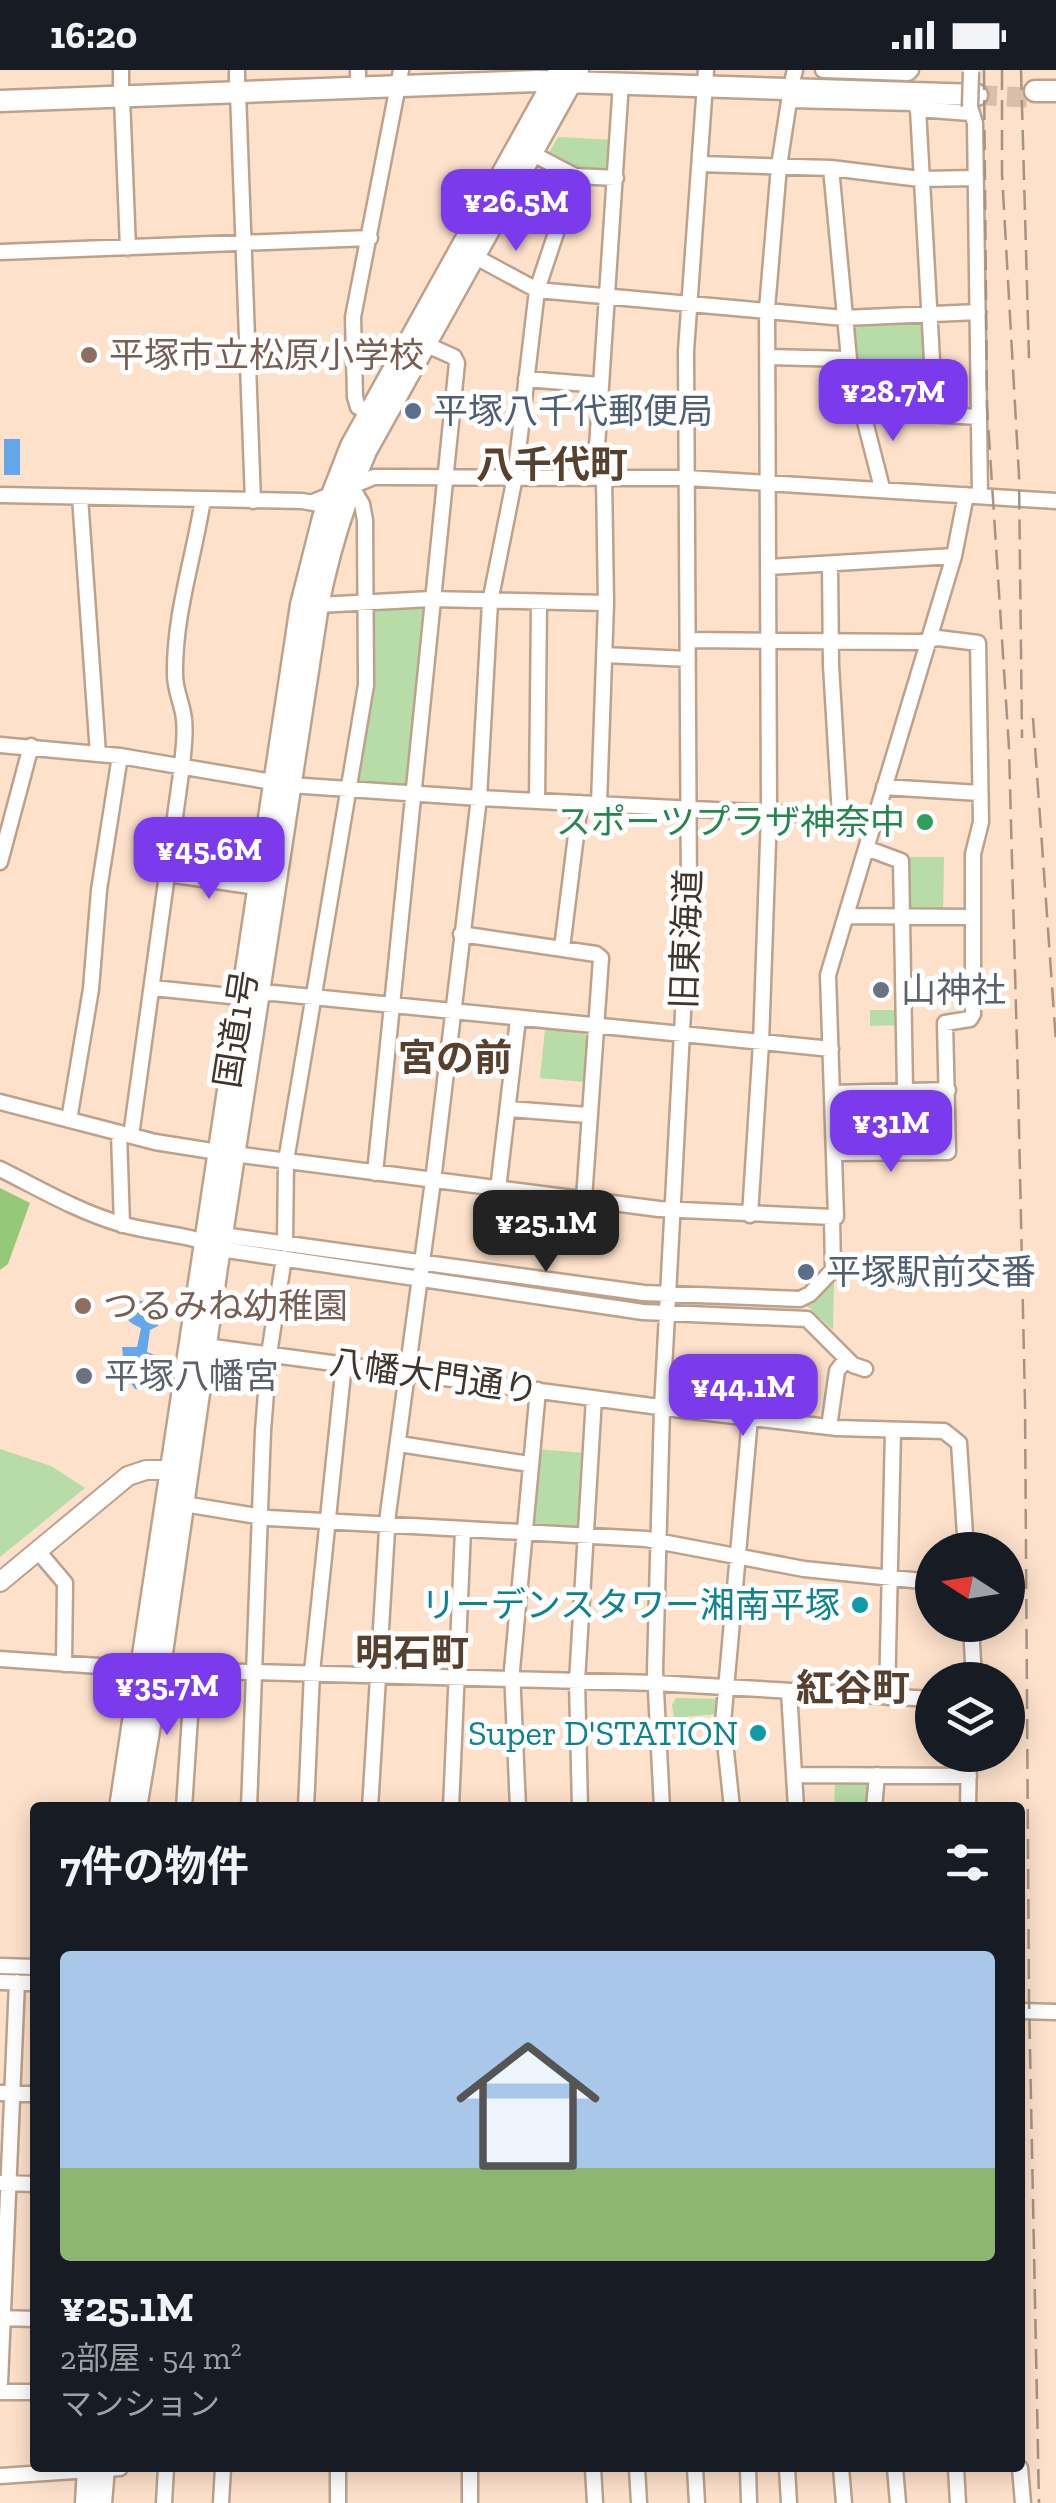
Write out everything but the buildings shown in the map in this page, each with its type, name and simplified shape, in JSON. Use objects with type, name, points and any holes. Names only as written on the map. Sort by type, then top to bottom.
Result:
[{"type":"highway","points":[[237,82],[518,70]]},
{"type":"highway","points":[[0,89],[566,75],[794,79],[973,90]]},
{"type":"highway","name":"国道1号","points":[[137,1802],[160,1548],[202,1264],[226,1153],[282,782],[301,604],[328,505],[352,476],[533,154],[566,75]]},
{"type":"highway","name":"国道1号","points":[[352,476],[369,412],[566,75]]},
{"type":"highway","points":[[0,101],[121,84]]},
{"type":"highway","name":"国道1号","points":[[250,994],[257,887],[318,605],[328,505]]},
{"type":"highway","name":"国道1号","points":[[121,1802],[184,1504],[206,1346],[208,1241]]},
{"type":"highway","points":[[160,1548],[170,1532],[173,1511],[184,1504]]},
{"type":"highway","points":[[86,2503],[95,2472]]},
{"type":"highway","points":[[97,2472],[101,2503]]},
{"type":"main road","points":[[0,1582],[128,1476],[180,1466],[186,1430],[199,1391]]},
{"type":"street","points":[[823,70],[911,70]]},
{"type":"street","points":[[599,804],[606,602],[599,477],[600,385],[616,178],[614,76]]},
{"type":"street","name":"旧東海道","points":[[662,1802],[655,1683],[662,1408],[689,900],[686,351],[706,76]]},
{"type":"street","points":[[369,412],[358,407],[355,397],[352,330],[399,77]]},
{"type":"street","points":[[750,1215],[769,813],[767,309],[779,166],[794,79],[913,103],[918,110],[935,414]]},
{"type":"street","points":[[237,82],[252,501]]},
{"type":"street","points":[[121,84],[128,248]]},
{"type":"street","points":[[0,1102],[125,1135],[286,1162],[672,1210],[836,1217],[828,976],[972,496],[978,417],[973,90],[918,110]]},
{"type":"street","points":[[533,154],[575,176],[616,178]]},
{"type":"street","points":[[700,164],[831,168],[920,179],[976,178]]},
{"type":"street","points":[[831,168],[848,359],[882,488]]},
{"type":"street","points":[[370,1802],[388,1525],[479,798],[490,602],[515,477],[537,290],[575,176]]},
{"type":"street","points":[[0,252],[370,238]]},
{"type":"street","points":[[474,256],[537,290],[844,318],[978,312]]},
{"type":"street","points":[[375,1173],[456,363],[454,357],[424,344]]},
{"type":"street","points":[[768,357],[848,359]]},
{"type":"street","points":[[526,379],[600,385]]},
{"type":"street","points":[[861,410],[978,417]]},
{"type":"street","points":[[249,1802],[263,1431],[285,1251],[286,1162],[366,684],[364,520],[352,476],[687,478],[1056,501]]},
{"type":"street","points":[[0,495],[328,505]]},
{"type":"street","points":[[80,496],[98,754]]},
{"type":"street","points":[[122,1225],[125,1135],[153,988],[182,766],[185,716],[178,702],[174,676],[182,600],[203,499]]},
{"type":"street","points":[[769,567],[954,556]]},
{"type":"street","points":[[830,565],[840,816]]},
{"type":"street","points":[[318,605],[431,599],[606,602]]},
{"type":"street","points":[[537,801],[540,602]]},
{"type":"street","points":[[688,640],[938,638],[978,643],[980,822],[973,854],[973,1014],[968,1020],[946,1022],[948,1152],[834,1153]]},
{"type":"street","points":[[605,655],[688,659]]},
{"type":"street","points":[[0,745],[120,756],[349,789],[875,818]]},
{"type":"street","points":[[0,862],[31,746]]},
{"type":"street","points":[[68,1120],[92,989],[99,890],[120,756]]},
{"type":"street","points":[[884,787],[980,792]]},
{"type":"street","points":[[562,948],[580,804]]},
{"type":"street","points":[[866,848],[902,861],[905,1090]]},
{"type":"street","points":[[168,874],[257,887]]},
{"type":"street","points":[[846,916],[972,917]]},
{"type":"street","points":[[461,934],[562,948],[601,958],[584,1199]]},
{"type":"street","points":[[153,988],[392,1006],[831,1049]]},
{"type":"street","points":[[498,1189],[518,1019]]},
{"type":"street","points":[[832,1093],[948,1090]]},
{"type":"street","points":[[509,1109],[588,1115]]},
{"type":"street","points":[[0,1169],[81,1210],[122,1225],[208,1241],[422,1271],[667,1315],[808,1318],[846,1359],[865,1368]]},
{"type":"street","points":[[422,1271],[668,1296],[800,1299],[833,1270],[832,1217]]},
{"type":"street","name":"八幡大門通り","points":[[206,1346],[662,1408],[829,1427],[944,1431],[959,1443],[965,1532]]},
{"type":"street","points":[[829,1427],[837,1372],[846,1359]]},
{"type":"street","points":[[306,1802],[312,1672],[344,1364]]},
{"type":"street","points":[[518,1802],[512,1678],[538,1390]]},
{"type":"street","points":[[580,1802],[577,1681],[594,1398]]},
{"type":"street","points":[[731,1802],[723,1723],[750,1418]]},
{"type":"street","points":[[887,1697],[893,1432]]},
{"type":"street","points":[[399,1444],[529,1464]]},
{"type":"street","points":[[184,1504],[261,1517],[659,1542],[739,1558],[915,1580]]},
{"type":"street","points":[[452,1802],[463,1530]]},
{"type":"street","points":[[37,1550],[65,1583],[64,1664]]},
{"type":"street","points":[[0,1662],[150,1670],[655,1683],[915,1698]]},
{"type":"street","points":[[184,1802],[193,1670]]},
{"type":"street","points":[[790,1691],[796,1802]]},
{"type":"street","points":[[968,1802],[970,1772]]},
{"type":"street","points":[[794,1776],[970,1776]]},
{"type":"street","points":[[874,1802],[876,1776]]},
{"type":"street","points":[[0,1966],[30,1967]]},
{"type":"street","points":[[0,1982],[30,1983]]},
{"type":"street","points":[[0,2383],[6,2093],[17,1982]]},
{"type":"street","points":[[1025,2012],[1056,2012]]},
{"type":"street","points":[[4,2183],[30,2184]]},
{"type":"street","points":[[1,2318],[30,2319]]},
{"type":"street","points":[[0,2392],[30,2392]]},
{"type":"street","points":[[0,2476],[48,2472]]},
{"type":"street","points":[[164,2503],[166,2472]]},
{"type":"street","points":[[221,2503],[223,2472]]},
{"type":"street","points":[[338,2472],[338,2503]]},
{"type":"street","points":[[470,2472],[470,2503]]},
{"type":"street","points":[[593,2472],[594,2503]]},
{"type":"street","points":[[637,2472],[639,2503]]},
{"type":"street","points":[[695,2472],[697,2503]]},
{"type":"street","points":[[748,2472],[750,2503]]},
{"type":"street","points":[[787,2472],[789,2503]]},
{"type":"street","points":[[841,2472],[844,2503]]},
{"type":"street","points":[[896,2472],[898,2503]]},
{"type":"street","points":[[956,2472],[958,2503]]},
{"type":"street","points":[[1020,2472],[1023,2503]]},
{"type":"green space","points":[[558,137],[612,140],[610,173],[576,171],[547,156]]},
{"type":"green space","points":[[922,318],[927,407],[867,406],[850,321]]},
{"type":"green space","points":[[431,599],[405,791],[352,785],[366,685],[364,603]]},
{"type":"green space","points":[[907,857],[944,857],[943,914],[906,914]]},
{"type":"green space","points":[[870,1010],[899,1010],[899,1025],[870,1026]]},
{"type":"green space","points":[[545,1029],[588,1035],[584,1082],[540,1078]]},
{"type":"green space","points":[[0,1188],[30,1203],[8,1264],[0,1270]]},
{"type":"green space","points":[[834,1282],[833,1330],[806,1305]]},
{"type":"green space","points":[[0,1449],[51,1466],[85,1488],[0,1557]]},
{"type":"green space","points":[[536,1449],[586,1453],[581,1530],[531,1528]]},
{"type":"green space","points":[[676,1698],[718,1699],[718,1714],[674,1718],[672,1705]]},
{"type":"green space","points":[[835,1780],[870,1781],[869,1802],[834,1802]]},
{"type":"water","points":[[4,439],[20,439],[20,475],[4,475]]},
{"type":"water","points":[[146,1301],[159,1313],[158,1326],[150,1330],[147,1352],[157,1356],[150,1390],[135,1389],[125,1375],[122,1347],[137,1347],[141,1328],[127,1317],[126,1305]]},
{"type":"tunnel","points":[[977,95],[1035,98]]},
{"type":"railway","points":[[984,70],[987,406],[1009,748],[1018,1083],[1039,2503]]},
{"type":"railway","points":[[1002,70],[1002,174],[1019,476],[1022,738]]},
{"type":"railway","points":[[1021,70],[1029,358]]},
{"type":"railway","points":[[1033,718],[1056,1042]]},
{"type":"place","name":"平塚市立松原小学校","points":[[89,355]]},
{"type":"place","name":"平塚八千代郵便局","points":[[413,411]]},
{"type":"place","name":"スポーツプラザ神奈中","points":[[925,822]]},
{"type":"place","name":"山神社","points":[[881,990]]},
{"type":"place","name":"平塚駅前交番","points":[[806,1272]]},
{"type":"place","name":"つるみね幼稚園","points":[[83,1306]]},
{"type":"place","name":"平塚八幡宮","points":[[84,1376]]},
{"type":"place","name":"リーデンスタワー湘南平塚","points":[[860,1605]]},
{"type":"place","name":"Super D'STATION","points":[[758,1733]]},
{"type":"district","name":"八千代町","points":[[552,465]]},
{"type":"district","name":"宮の前","points":[[455,1058]]},
{"type":"district","name":"明石町","points":[[412,1653]]},
{"type":"district","name":"紅谷町","points":[[853,1688]]}]
